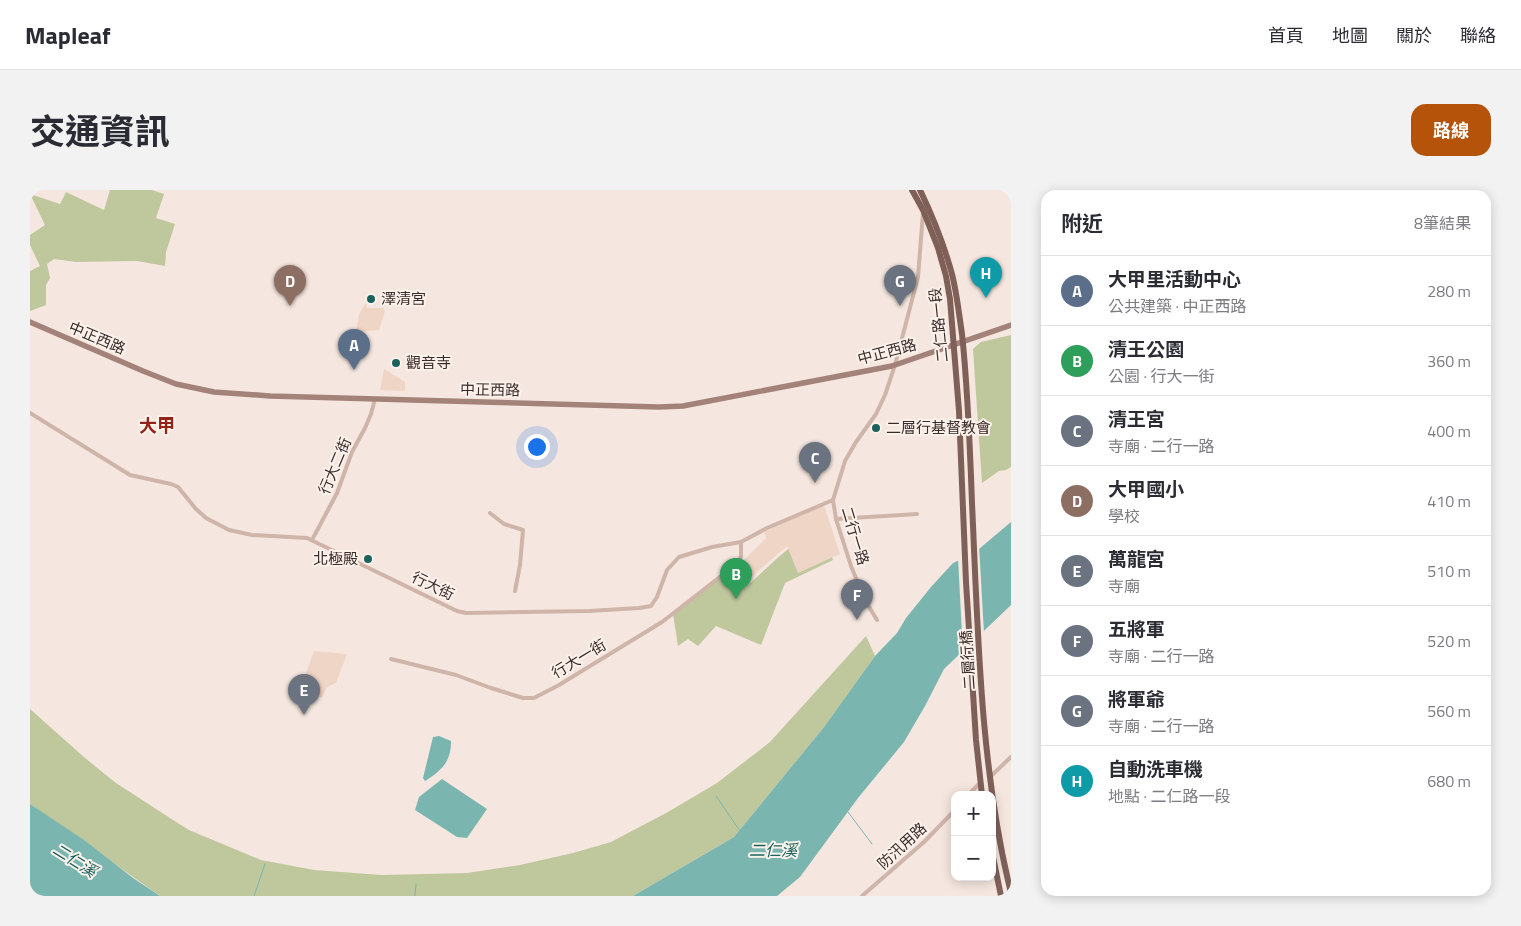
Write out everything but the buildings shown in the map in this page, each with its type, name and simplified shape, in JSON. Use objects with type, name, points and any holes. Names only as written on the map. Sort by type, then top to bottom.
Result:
[{"type":"main road","name":"二仁路一段","points":[[912,190],[923,210],[938,248],[946,276],[954,344],[960,433]]},
{"type":"main road","name":"二仁路一段","points":[[920,190],[941,238],[957,298],[970,433]]},
{"type":"main road","name":"二層行橋","points":[[960,433],[966,582],[981,791]]},
{"type":"main road","name":"二層行橋","points":[[970,433],[975,582],[985,729],[990,777],[1011,893]]},
{"type":"main road","points":[[996,872],[1001,896]]},
{"type":"street","name":"二行一路","points":[[877,620],[865,600],[854,574],[836,519],[833,500],[845,461],[876,414],[885,395],[895,365],[918,277],[925,201]]},
{"type":"street","name":"中正西路","points":[[30,322],[155,376],[202,390],[241,395],[648,407],[672,407],[895,365],[1011,325]]},
{"type":"street","name":"行大二街","points":[[312,540],[337,493],[352,452],[365,428],[375,399]]},
{"type":"street","name":"行大街","points":[[30,412],[130,476],[178,487],[206,518],[229,530],[252,535],[300,536],[312,540],[456,610],[466,613],[589,611],[651,606],[657,597],[664,575],[678,557],[712,547],[741,542],[767,528],[833,500]]},
{"type":"street","points":[[490,513],[504,524],[524,530],[515,591]]},
{"type":"street","points":[[836,519],[917,514]]},
{"type":"street","name":"行大一街","points":[[391,659],[456,675],[523,698],[534,698],[559,685],[680,610],[739,562],[741,542]]},
{"type":"street","points":[[990,777],[1011,757]]},
{"type":"street","points":[[972,791],[980,783]]},
{"type":"street","name":"防汛用路","points":[[862,896],[924,842],[951,814]]},
{"type":"green space","points":[[110,190],[152,190],[164,194],[156,218],[175,224],[166,252],[165,266],[137,261],[76,262],[54,259],[47,264],[50,278],[46,285],[46,305],[30,311],[30,271],[40,266],[30,245],[30,235],[45,225],[30,194],[60,204],[66,192],[104,210]]},
{"type":"green space","points":[[1011,335],[1011,467],[999,471],[982,483],[973,349],[981,342]]},
{"type":"green space","points":[[822,525],[833,560],[785,583],[761,645],[716,626],[698,646],[688,639],[678,646],[673,614],[725,574],[740,569],[745,588],[791,546]]},
{"type":"green space","points":[[866,636],[875,656],[824,727],[734,837],[633,896],[160,896],[30,804],[30,709],[116,783],[189,830],[261,860],[314,870],[382,875],[467,873],[520,865],[611,842],[668,812],[717,783],[770,742]]},
{"type":"shaded area","points":[[366,302],[367,308],[383,308],[385,311],[379,330],[356,332],[359,315]]},
{"type":"shaded area","points":[[384,369],[405,382],[405,391],[380,390]]},
{"type":"shaded area","points":[[824,505],[840,554],[798,573],[787,546],[749,579],[745,559],[766,538],[764,532]]},
{"type":"shaded area","points":[[314,651],[347,654],[336,683],[327,687],[322,698],[300,690]]},
{"type":"water","name":"二仁溪","points":[[1011,522],[1011,605],[944,669],[904,742],[858,798],[800,877],[777,896],[633,896],[734,837],[824,727],[875,656],[897,633],[906,618],[931,587],[953,563],[973,554]]},
{"type":"water","points":[[439,736],[451,741],[449,755],[441,769],[425,781],[423,778],[433,737]]},
{"type":"water","points":[[442,779],[487,809],[467,838],[457,837],[415,810],[419,797]]},
{"type":"water","name":"二仁溪","points":[[30,804],[84,840],[133,878],[160,896],[30,896]]},
{"type":"pier","points":[[979,545],[984,633],[963,653],[958,558],[971,552]]},
{"type":"waterway","points":[[716,796],[740,831]]},
{"type":"waterway","points":[[848,812],[872,844]]},
{"type":"waterway","points":[[254,896],[265,864]]},
{"type":"waterway","points":[[415,896],[416,884]]},
{"type":"place","name":"自動洗車機","points":[[986,298]]},
{"type":"place","name":"澤清宮","points":[[371,299]]},
{"type":"place","name":"大甲國小","points":[[290,306]]},
{"type":"place","name":"將軍爺","points":[[900,306]]},
{"type":"place","name":"觀音寺","points":[[396,363]]},
{"type":"place","name":"大甲里活動中心","points":[[354,370]]},
{"type":"place","name":"二層行基督教會","points":[[876,428]]},
{"type":"place","name":"清王宮","points":[[815,483]]},
{"type":"place","name":"北極殿","points":[[368,559]]},
{"type":"place","name":"清王公園","points":[[736,599]]},
{"type":"place","name":"五將軍","points":[[857,620]]},
{"type":"place","name":"萬龍宮","points":[[304,715]]},
{"type":"district","name":"大甲","points":[[157,426]]}]
